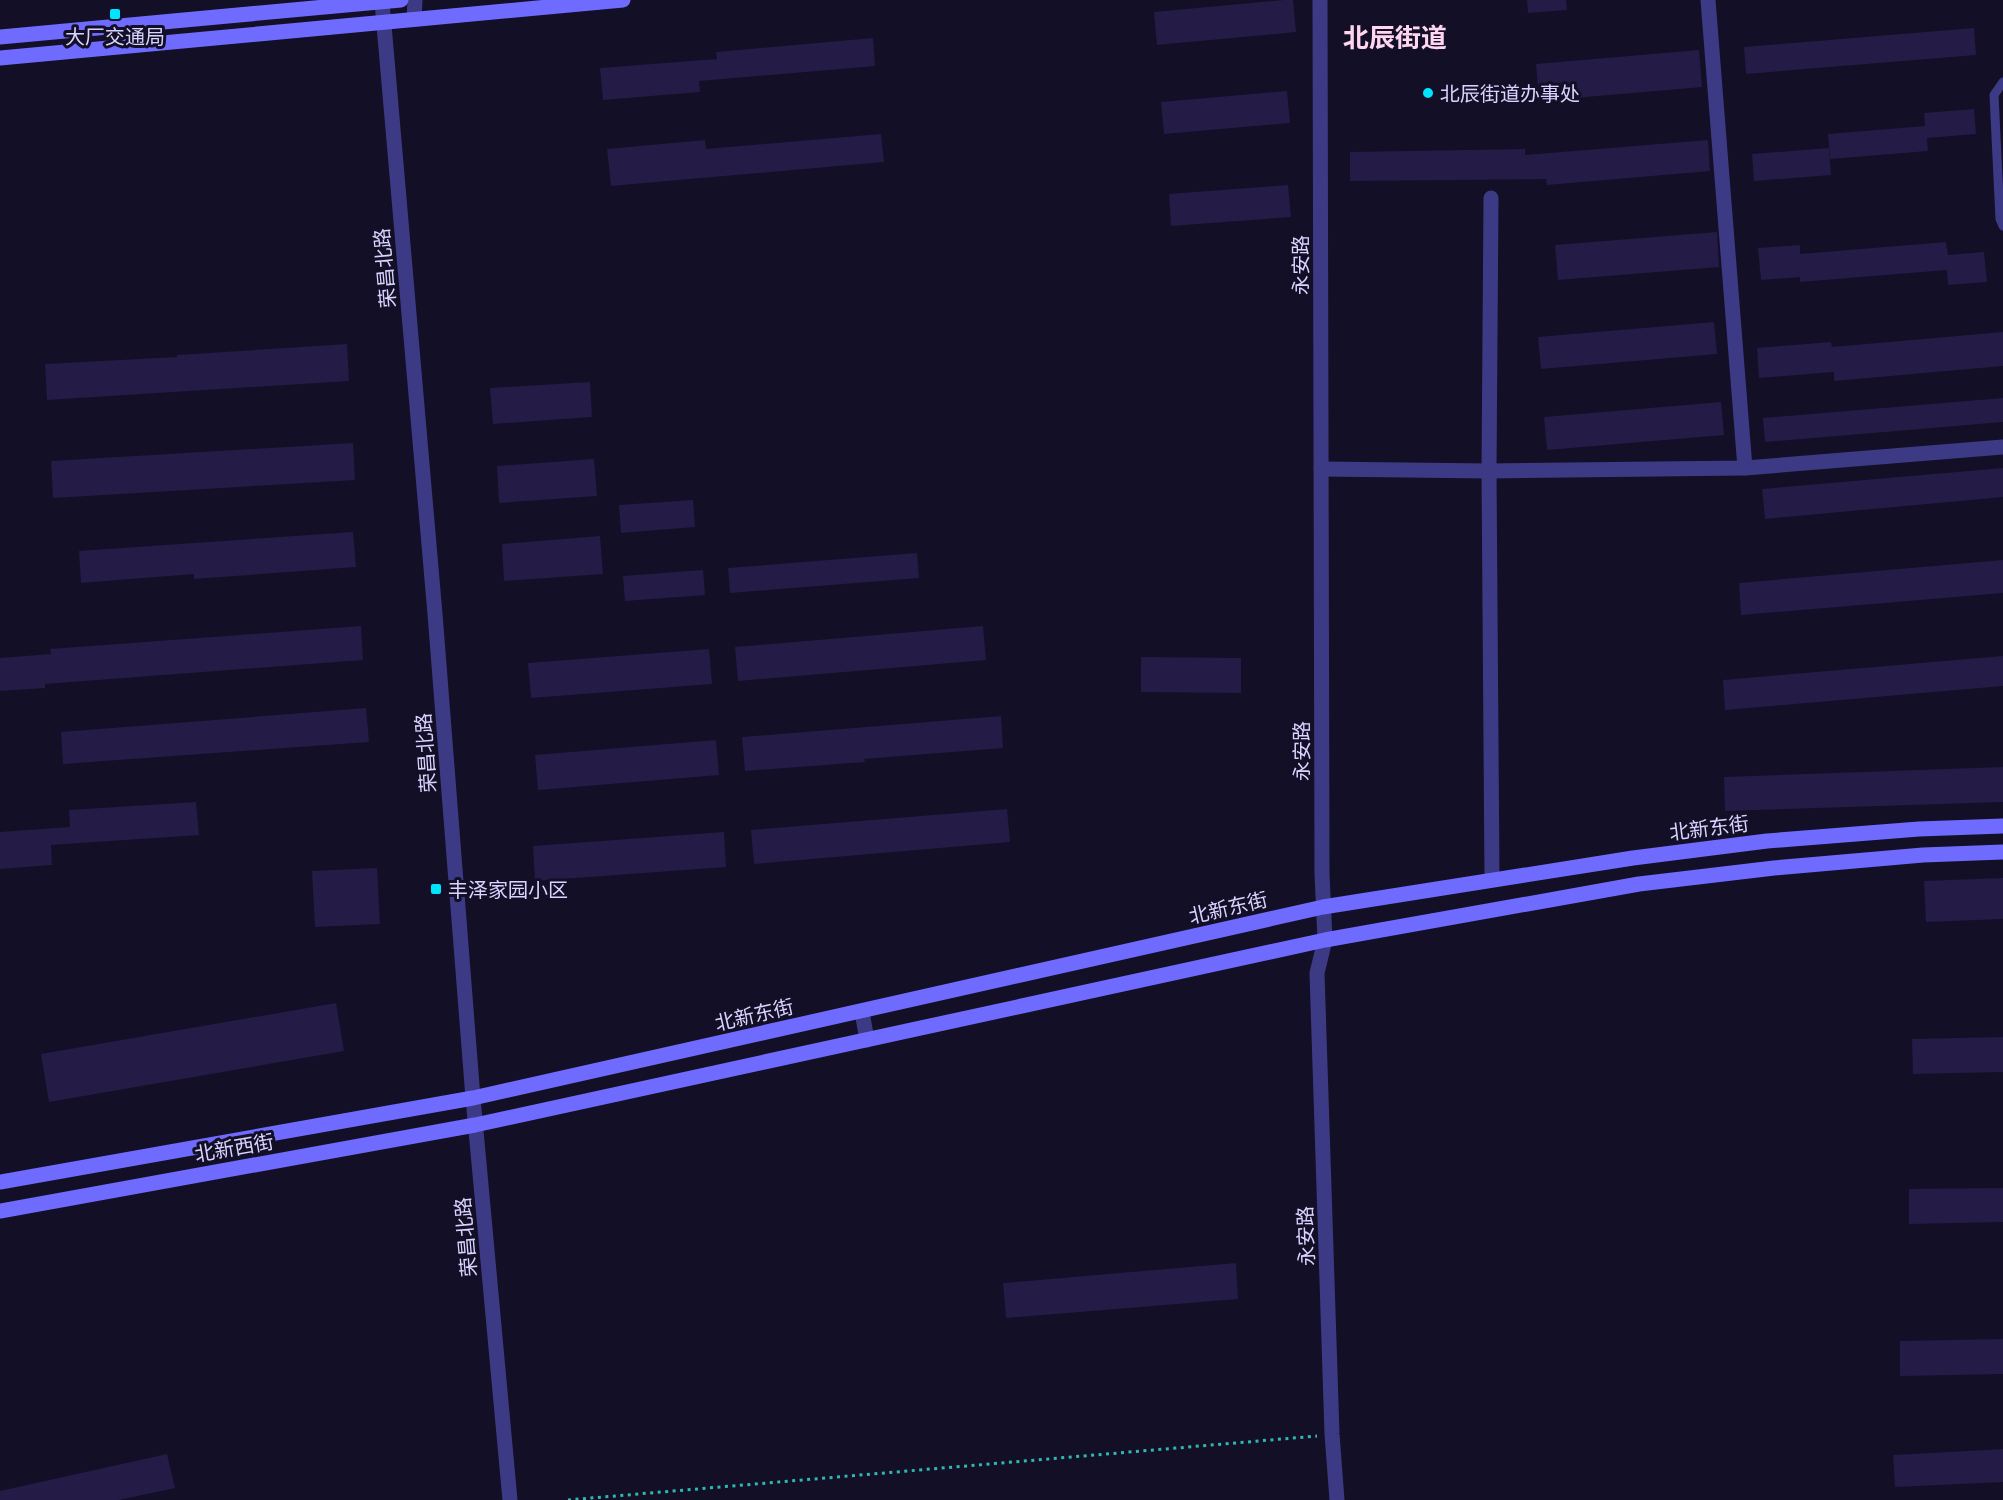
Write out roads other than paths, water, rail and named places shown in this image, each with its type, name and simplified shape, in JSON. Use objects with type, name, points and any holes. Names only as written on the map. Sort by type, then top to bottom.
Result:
[{"type":"main road","points":[[0,37],[401,0]]},
{"type":"main road","points":[[0,58],[623,0]]},
{"type":"main road","name":"北新东街","points":[[473,1098],[1323,907],[1633,858],[1767,841],[1919,829],[2003,826]]},
{"type":"main road","points":[[475,1125],[1325,940],[1650,883],[1831,862],[2003,852]]},
{"type":"main road","name":"北新西街","points":[[0,1182],[473,1098]]},
{"type":"main road","name":"北新西街","points":[[0,1211],[475,1125]]},
{"type":"street","points":[[414,19],[415,0]]},
{"type":"street","name":"永安路","points":[[1320,0],[1323,907],[1325,940],[1317,973],[1332,1434],[1337,1500]]},
{"type":"street","points":[[1708,0],[1745,468]]},
{"type":"street","name":"荣昌北路","points":[[382,2],[435,614],[475,1125],[510,1500]]},
{"type":"street","points":[[1491,198],[1489,471],[1492,880]]},
{"type":"street","points":[[1321,469],[1489,471],[1745,468],[2003,447]]},
{"type":"street","points":[[862,1012],[867,1040]]},
{"type":"lane","points":[[2003,82],[1994,95],[2000,219],[2003,226]]},
{"type":"place","name":"大厂交通局","points":[[115,14]]},
{"type":"place","name":"北辰街道办事处","points":[[1428,93]]},
{"type":"place","name":"丰泽家园小区","points":[[436,889]]},
{"type":"district","name":"北辰街道","points":[[1395,37]]}]
